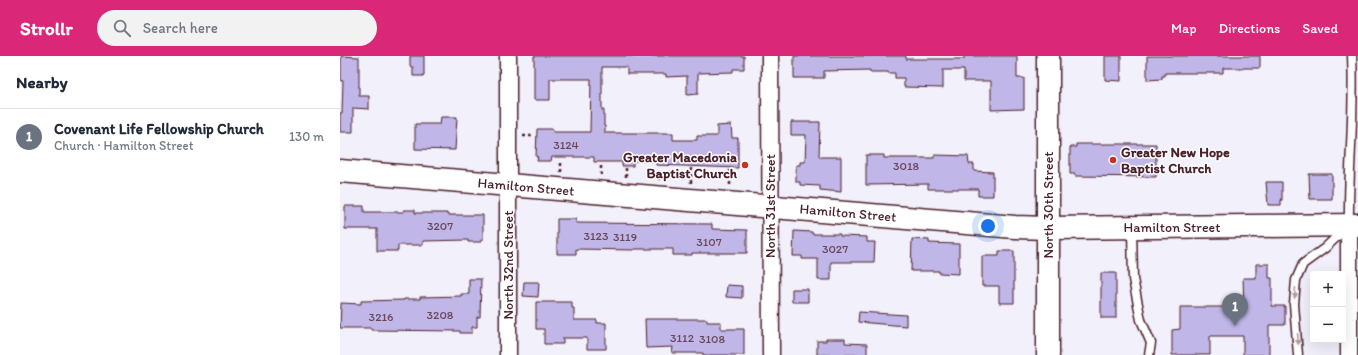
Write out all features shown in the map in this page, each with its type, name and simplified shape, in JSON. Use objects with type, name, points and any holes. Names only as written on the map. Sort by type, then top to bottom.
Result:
[{"type":"main road","name":"North 30th Street","points":[[1048,56],[1048,355]]},
{"type":"main road","name":"Hamilton Street","points":[[340,171],[1015,227],[1354,225]]},
{"type":"street","name":"North 32nd Street","points":[[508,56],[508,355]]},
{"type":"street","name":"North 31st Street","points":[[770,56],[771,355]]},
{"type":"street","points":[[1349,355],[1354,329],[1354,225]]},
{"type":"lane","points":[[1298,355],[1294,304],[1296,280],[1303,264],[1354,225],[1349,181],[1353,99],[1352,56]]},
{"type":"lane","points":[[1132,227],[1133,279],[1137,305],[1150,343],[1150,355]]},
{"type":"path","points":[[518,135],[532,136]]},
{"type":"path","points":[[561,160],[561,176]]},
{"type":"path","points":[[601,166],[602,180]]},
{"type":"path","points":[[626,168],[627,182]]},
{"type":"path","points":[[659,168],[659,184]]},
{"type":"path","points":[[691,168],[691,187]]},
{"type":"path","points":[[730,170],[730,190]]},
{"type":"building","points":[[342,56],[359,57],[359,96],[369,96],[369,109],[353,108],[353,132],[340,132],[343,81],[341,81]]},
{"type":"building","points":[[410,56],[424,56],[424,76],[413,76],[413,67],[410,67]]},
{"type":"building","points":[[534,56],[744,56],[744,69],[733,69],[733,72],[698,73],[698,94],[687,95],[687,76],[666,77],[666,74],[627,74],[627,67],[602,67],[602,110],[604,110],[605,133],[673,133],[673,140],[697,140],[697,136],[717,136],[717,126],[731,125],[732,138],[738,138],[738,168],[656,165],[656,161],[633,161],[633,166],[622,166],[622,162],[594,162],[594,157],[552,157],[551,161],[537,161],[537,129],[553,129],[553,132],[590,132],[591,79],[550,79],[550,100],[534,100]]},
{"type":"building","points":[[794,56],[906,56],[906,59],[964,59],[964,56],[1017,56],[1017,78],[1024,78],[1024,109],[991,110],[991,81],[964,81],[964,70],[943,70],[943,88],[904,87],[904,78],[895,78],[895,73],[870,72],[870,70],[824,71],[824,78],[794,78]]},
{"type":"building","points":[[1105,56],[1121,56],[1121,81],[1105,80]]},
{"type":"building","points":[[1147,56],[1260,56],[1260,68],[1223,68],[1223,73],[1165,73],[1165,76],[1162,76],[1162,79],[1147,80]]},
{"type":"building","points":[[441,117],[457,117],[455,150],[415,149],[415,124],[440,124]]},
{"type":"building","points":[[791,122],[820,122],[819,157],[841,157],[841,192],[820,190],[820,186],[800,185],[800,182],[796,182],[796,165],[800,165],[800,162],[805,162],[806,135],[791,135]]},
{"type":"building","name":"Greater New Hope Baptist Church","points":[[1076,144],[1156,144],[1156,177],[1075,176],[1075,174],[1070,174],[1070,147],[1076,147]]},
{"type":"building","points":[[866,155],[884,155],[884,158],[934,158],[934,155],[968,156],[969,164],[974,164],[974,171],[993,172],[993,196],[978,196],[978,189],[928,189],[928,184],[866,185]]},
{"type":"building","points":[[1309,174],[1332,174],[1332,199],[1310,199]]},
{"type":"building","points":[[1266,182],[1282,182],[1281,205],[1268,205]]},
{"type":"building","points":[[345,206],[364,206],[364,212],[404,212],[404,210],[415,210],[415,213],[483,215],[483,240],[481,240],[481,242],[468,242],[468,240],[423,241],[423,245],[398,245],[398,251],[377,251],[377,229],[345,229]]},
{"type":"building","points":[[557,219],[576,219],[576,223],[712,224],[712,229],[747,230],[747,253],[692,253],[692,255],[673,255],[673,249],[576,249],[576,254],[557,254]]},
{"type":"building","points":[[794,231],[812,232],[812,234],[840,234],[840,236],[867,237],[867,242],[875,242],[874,262],[831,262],[831,280],[818,280],[818,259],[802,259],[802,256],[793,256]]},
{"type":"building","points":[[912,239],[929,240],[929,243],[959,244],[959,274],[939,273],[939,271],[911,271]]},
{"type":"building","points":[[999,251],[1014,251],[1014,303],[999,303],[999,286],[982,286],[982,256],[999,256]]},
{"type":"building","points":[[1256,264],[1269,264],[1269,278],[1272,278],[1272,306],[1285,306],[1285,325],[1269,325],[1269,355],[1243,355],[1243,336],[1210,336],[1210,355],[1172,355],[1172,330],[1180,329],[1180,307],[1244,307],[1243,278],[1256,278]]},
{"type":"building","points":[[1101,273],[1116,273],[1116,318],[1101,318]]},
{"type":"building","points":[[469,279],[481,279],[480,317],[477,317],[477,327],[472,327],[472,333],[460,333],[460,331],[371,330],[371,328],[340,328],[341,303],[361,304],[361,301],[461,296],[461,294],[469,294]]},
{"type":"building","points":[[524,282],[539,282],[538,297],[523,296]]},
{"type":"building","points":[[727,285],[742,286],[742,298],[726,297]]},
{"type":"building","points":[[792,289],[808,289],[808,302],[792,302]]},
{"type":"building","points":[[536,302],[572,302],[572,308],[574,308],[574,320],[597,320],[597,323],[606,323],[606,349],[587,349],[587,338],[563,338],[563,344],[544,344],[544,329],[536,329]]},
{"type":"building","points":[[859,312],[906,315],[906,326],[858,322]]},
{"type":"building","points":[[645,319],[707,319],[707,322],[721,322],[721,329],[744,329],[744,355],[672,353],[673,347],[646,348]]},
{"type":"building","points":[[826,339],[845,339],[845,343],[867,344],[867,355],[817,355],[817,341],[826,341]]},
{"type":"place","name":"Greater New Hope Baptist Church","points":[[1113,160]]},
{"type":"place","name":"Greater Macedonia Baptist Church","points":[[745,165]]},
{"type":"place","name":"Covenant Life Fellowship Church","points":[[1235,326]]}]
